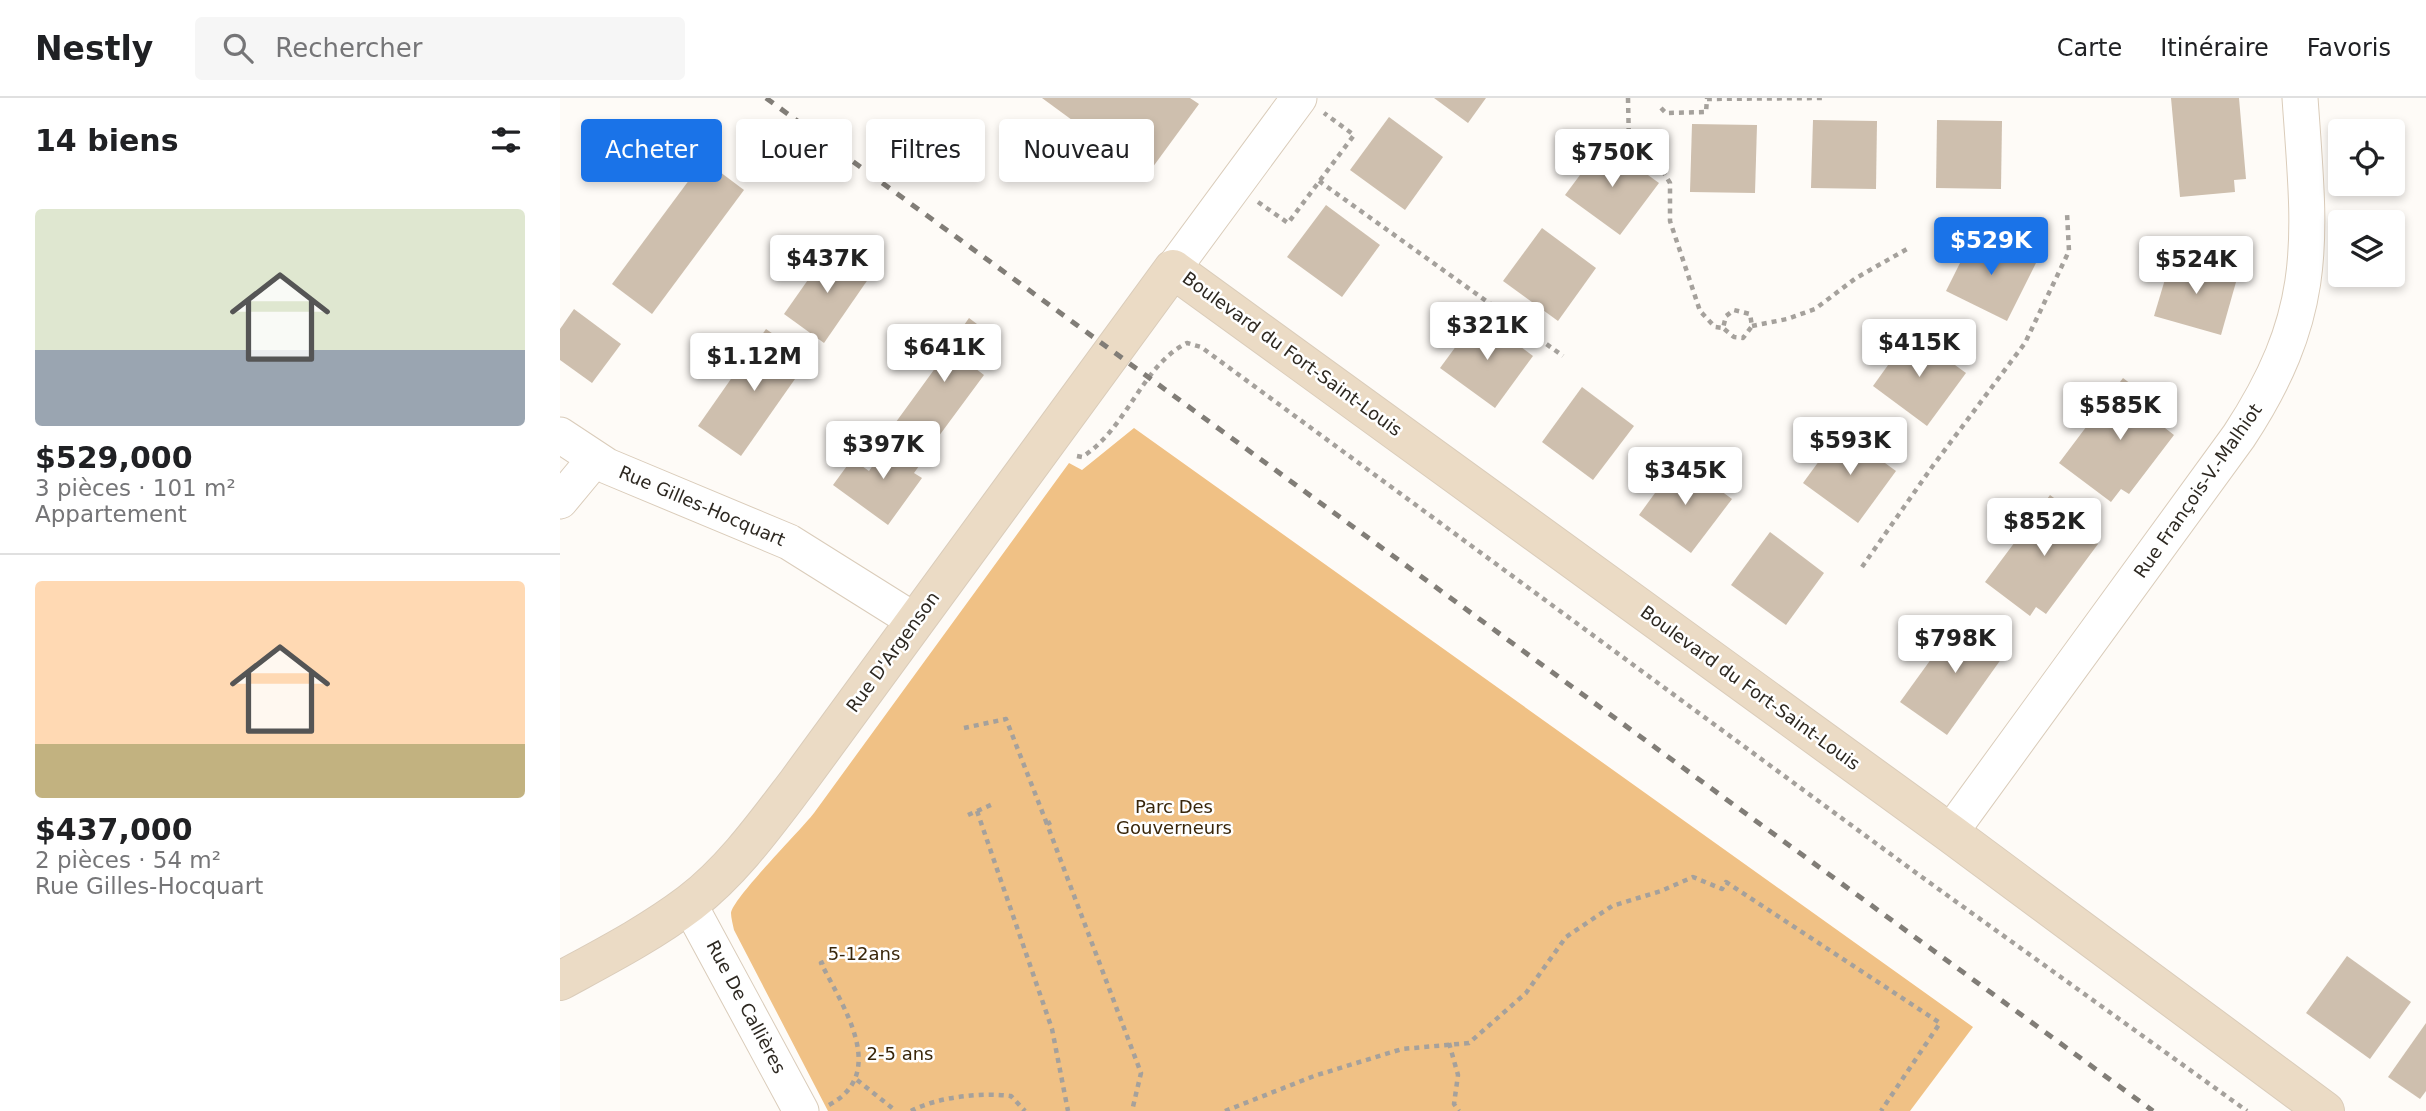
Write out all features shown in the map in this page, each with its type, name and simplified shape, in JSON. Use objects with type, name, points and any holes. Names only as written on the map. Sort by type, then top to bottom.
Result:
[{"type":"street","name":"Rue François-V.-Malhiot","points":[[1950,834],[2239,436],[2276,374],[2296,323],[2306,274],[2308,206],[2300,98]]},
{"type":"street","points":[[1173,269],[1235,185],[1306,102]]},
{"type":"street","name":"Boulevard du Fort-Saint-Louis","points":[[1173,269],[1950,834],[2325,1111]]},
{"type":"street","name":"Rue D'Argenson","points":[[560,981],[645,934],[689,904],[718,878],[774,815],[1173,269]]},
{"type":"street","name":"Rue Gilles-Hocquart","points":[[560,435],[594,460],[789,541],[915,621]]},
{"type":"street","points":[[560,500],[594,460]]},
{"type":"street","name":"Rue De Callières","points":[[689,904],[812,1110]]},
{"type":"path","points":[[1628,98],[1629,145],[1633,153],[1664,173],[1670,183],[1670,221],[1700,311],[1715,327],[1723,328],[1734,337],[1743,338],[1752,326],[1787,319],[1815,309],[1856,278],[1907,248]]},
{"type":"path","points":[[1661,108],[1666,113],[1706,112],[1707,99],[1826,98]]},
{"type":"path","points":[[1235,185],[1288,223],[1353,135],[1306,102]]},
{"type":"path","points":[[1319,181],[1563,356]]},
{"type":"path","points":[[1862,567],[1932,467],[2025,343],[2070,251],[2067,212]]},
{"type":"path","points":[[1723,328],[1726,316],[1734,310],[1750,314],[1752,326]]},
{"type":"path","points":[[1201,347],[1204,337]]},
{"type":"path","points":[[1072,455],[1082,457],[1110,433],[1157,368],[1176,349],[1187,344],[1201,347],[1919,875],[2247,1111]]},
{"type":"path","points":[[964,728],[1006,719],[1049,823],[1141,1073],[1132,1111]]},
{"type":"path","points":[[968,815],[993,804]]},
{"type":"path","points":[[977,811],[1052,1030],[1068,1111]]},
{"type":"path","points":[[1226,1111],[1314,1076],[1390,1053],[1449,1042],[1469,1043],[1526,993],[1566,937],[1612,906],[1661,891],[1693,877],[1722,889],[1726,882],[1940,1023],[1881,1111]]},
{"type":"path","points":[[812,1110],[847,1095],[857,1080],[860,1061],[855,1036],[821,962],[834,957]]},
{"type":"path","points":[[1449,1042],[1458,1076],[1454,1104],[1459,1111]]},
{"type":"path","points":[[857,1080],[896,1111]]},
{"type":"path","points":[[911,1111],[922,1105],[994,1093],[1011,1096],[1025,1111]]},
{"type":"green space","name":"Parc Des Gouverneurs","points":[[1134,428],[1973,1027],[1910,1111],[828,1111],[734,930],[731,913],[754,880],[814,813],[1069,463],[1082,470]]},
{"type":"building","points":[[1042,98],[1190,98],[1199,104],[1154,165],[1154,119],[1071,119]]},
{"type":"building","points":[[1434,98],[1486,98],[1468,123]]},
{"type":"building","points":[[2171,98],[2239,98],[2246,179],[2234,180],[2235,192],[2180,197]]},
{"type":"building","points":[[1389,117],[1443,157],[1405,210],[1350,170]]},
{"type":"building","points":[[1813,120],[1877,121],[1876,189],[1811,188]]},
{"type":"building","points":[[1937,120],[2002,121],[2001,189],[1936,188]]},
{"type":"building","points":[[1692,124],[1757,125],[1755,193],[1690,192]]},
{"type":"building","points":[[1604,143],[1659,183],[1620,235],[1565,195]]},
{"type":"building","points":[[722,174],[744,190],[652,314],[612,284],[688,182],[722,182]]},
{"type":"building","points":[[1326,205],[1380,245],[1342,297],[1287,257]]},
{"type":"building","points":[[1542,228],[1596,268],[1558,321],[1503,281]]},
{"type":"building","points":[[1975,233],[2036,263],[2007,321],[1946,291]]},
{"type":"building","points":[[831,247],[871,275],[824,343],[784,314]]},
{"type":"building","points":[[2172,256],[2238,275],[2221,335],[2154,316]]},
{"type":"building","points":[[574,309],[621,344],[592,383],[560,360],[560,329]]},
{"type":"building","points":[[1479,315],[1533,356],[1495,408],[1440,368]]},
{"type":"building","points":[[969,318],[985,330],[963,359],[984,375],[930,448],[896,422],[936,367],[923,357],[946,326],[957,335]]},
{"type":"building","points":[[766,329],[809,359],[741,456],[698,426]]},
{"type":"building","points":[[1911,333],[1966,373],[1927,426],[1873,386]]},
{"type":"building","points":[[2123,378],[2175,417],[2165,428],[2174,435],[2129,494],[2121,489],[2111,502],[2059,463]]},
{"type":"building","points":[[1582,387],[1634,426],[1593,480],[1542,442]]},
{"type":"building","points":[[1841,431],[1896,471],[1858,523],[1803,483]]},
{"type":"building","points":[[893,437],[924,459],[914,473],[922,478],[888,525],[833,485],[852,459],[869,471]]},
{"type":"building","points":[[1679,460],[1732,499],[1691,553],[1639,515]]},
{"type":"building","points":[[2050,495],[2092,526],[2085,535],[2098,544],[2046,614],[2036,607],[2030,616],[1985,582]]},
{"type":"building","points":[[1770,532],[1824,573],[1786,625],[1731,585]]},
{"type":"building","points":[[1963,615],[2009,648],[1947,735],[1900,702]]},
{"type":"building","points":[[2347,956],[2411,1002],[2370,1059],[2306,1013]]},
{"type":"building","points":[[2426,1023],[2426,1091],[2420,1099],[2388,1077]]},
{"type":"railway","points":[[766,98],[2153,1111]]},
{"type":"park label","name":"5-12ans","points":[[864,954]]},
{"type":"park label","name":"2-5 ans","points":[[900,1054]]}]
